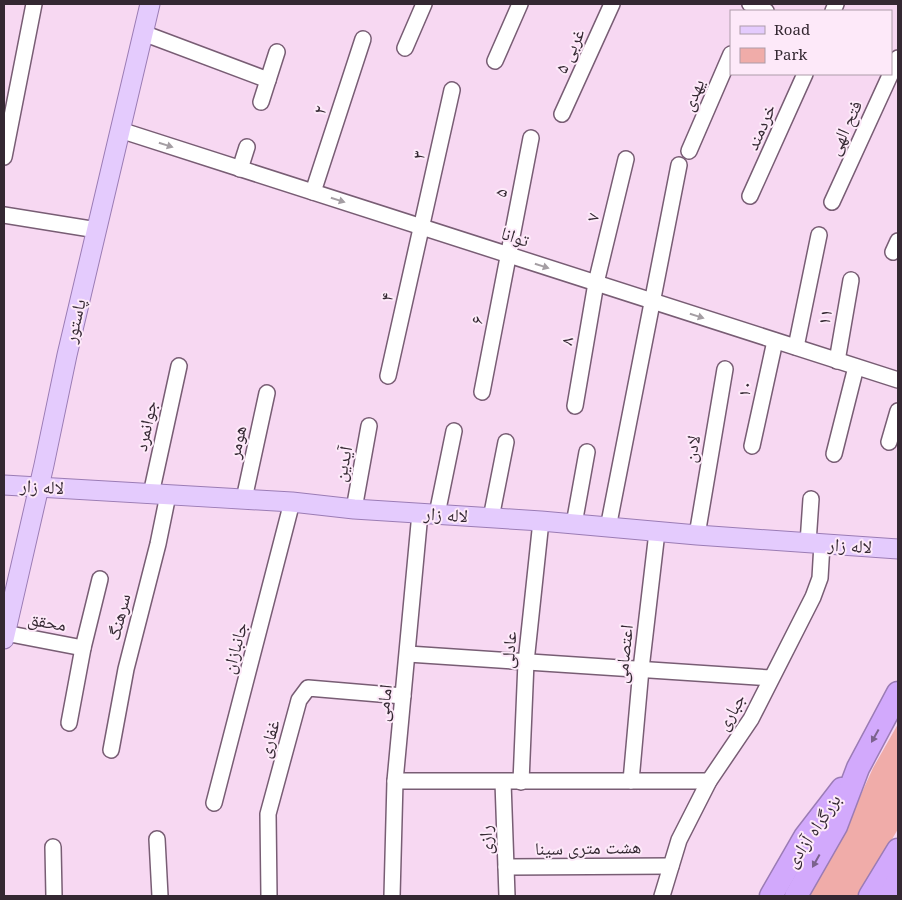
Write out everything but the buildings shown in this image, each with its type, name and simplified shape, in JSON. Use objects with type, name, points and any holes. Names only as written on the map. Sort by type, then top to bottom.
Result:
[{"type":"highway","name":"بزرگراه آزادی","points":[[796,896],[836,826],[858,768],[898,693]]},
{"type":"highway","name":"بزرگراه آزادی","points":[[771,896],[805,838],[858,768]]},
{"type":"highway","points":[[870,896],[896,863]]},
{"type":"highway","points":[[891,896],[896,863]]},
{"type":"main road","name":"پاستور","points":[[4,636],[67,355],[150,4]]},
{"type":"main road","name":"لاله زار","points":[[4,485],[292,502],[354,509],[541,521],[895,551]]},
{"type":"street","points":[[4,157],[34,4]]},
{"type":"street","points":[[405,48],[424,4]]},
{"type":"street","points":[[495,61],[520,4]]},
{"type":"street","name":"۵ غربی","points":[[562,114],[612,4]]},
{"type":"street","points":[[143,33],[268,80]]},
{"type":"street","name":"۲","points":[[313,192],[363,39]]},
{"type":"street","points":[[261,102],[277,52]]},
{"type":"street","name":"یهدی","points":[[689,151],[730,56]]},
{"type":"street","name":"خردمند","points":[[750,196],[805,75]]},
{"type":"street","name":"فتح الهی","points":[[832,202],[892,75]]},
{"type":"street","name":"۳","points":[[422,227],[452,90]]},
{"type":"street","name":"توانا","points":[[120,130],[898,380]]},
{"type":"street","name":"۵","points":[[508,255],[532,138]]},
{"type":"street","points":[[240,169],[247,147]]},
{"type":"street","name":"۷","points":[[596,283],[626,159]]},
{"type":"street","points":[[608,528],[679,165]]},
{"type":"street","points":[[4,215],[97,230]]},
{"type":"street","name":"۴","points":[[388,376],[422,227]]},
{"type":"street","points":[[796,347],[819,235]]},
{"type":"street","name":"۶","points":[[482,392],[508,255]]},
{"type":"street","name":"۱۱","points":[[837,361],[851,280]]},
{"type":"street","name":"۸","points":[[575,406],[596,283]]},
{"type":"street","name":"۱۰","points":[[752,446],[775,341]]},
{"type":"street","name":"جوانمرد","points":[[159,495],[178,366]]},
{"type":"street","points":[[834,454],[856,367]]},
{"type":"street","name":"لادن","points":[[697,535],[725,369]]},
{"type":"street","name":"هومر","points":[[244,499],[267,393]]},
{"type":"street","points":[[888,442],[898,411]]},
{"type":"street","name":"آیدین","points":[[354,509],[369,426]]},
{"type":"street","name":"امامی","points":[[392,896],[395,781],[408,654],[428,514],[454,431]]},
{"type":"street","points":[[492,518],[506,442]]},
{"type":"street","points":[[574,524],[587,452]]},
{"type":"street","name":"سرهنگ","points":[[111,750],[126,669],[158,544],[159,495]]},
{"type":"street","name":"جباری","points":[[662,896],[679,840],[709,781],[751,719],[814,597],[820,578],[814,543],[811,499]]},
{"type":"street","name":"جانبازان","points":[[214,803],[292,502]]},
{"type":"street","name":"عادلی","points":[[521,782],[526,662],[541,521]]},
{"type":"street","name":"اعتصامی","points":[[631,781],[641,669],[658,532]]},
{"type":"street","points":[[69,723],[83,648],[100,579]]},
{"type":"street","name":"محقق","points":[[4,636],[83,648]]},
{"type":"street","points":[[408,654],[771,678]]},
{"type":"street","name":"غفاری","points":[[269,896],[268,814],[299,700],[303,694],[308,688],[403,696]]},
{"type":"street","points":[[395,781],[709,781]]},
{"type":"street","name":"رازی","points":[[503,782],[507,896]]},
{"type":"street","points":[[157,839],[160,896]]},
{"type":"street","points":[[53,847],[54,896]]},
{"type":"street","name":"هشت متری سینا","points":[[506,868],[671,866]]},
{"type":"green space","points":[[898,724],[898,829],[859,896],[806,896],[849,821],[873,768]]}]
